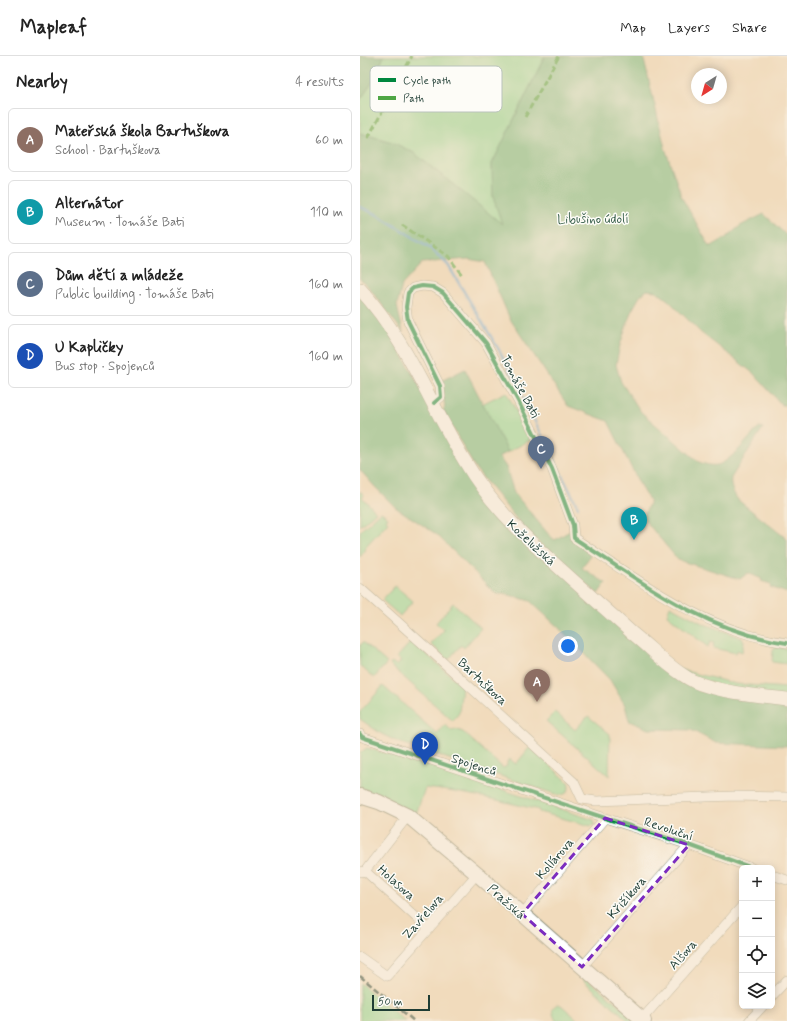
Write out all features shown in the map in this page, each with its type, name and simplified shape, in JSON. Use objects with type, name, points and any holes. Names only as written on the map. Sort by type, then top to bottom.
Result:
[{"type":"main road","name":"Koželužská","points":[[360,289],[397,336],[472,473],[488,496],[506,517],[555,564],[676,670],[693,681],[726,690],[787,699]]},
{"type":"main road","name":"Pražská","points":[[360,796],[379,802],[408,816],[477,874],[643,1020]]},
{"type":"street","name":"Tomáše Bati","points":[[434,403],[441,398],[440,386],[408,321],[406,307],[408,293],[413,288],[422,286],[433,287],[443,293],[486,343],[518,401],[552,469],[573,525],[574,538],[667,599],[718,626],[758,638],[787,644]]},
{"type":"street","name":"Bartuškova","points":[[360,588],[574,782],[582,799]]},
{"type":"street","name":"Spojenců","points":[[361,739],[579,809]]},
{"type":"street","points":[[579,809],[582,799],[596,801],[734,796],[787,797]]},
{"type":"street","name":"Revoluční","points":[[579,809],[689,845],[744,865]]},
{"type":"street","points":[[362,872],[408,816]]},
{"type":"street","name":"Kollárova","points":[[522,914],[605,818]]},
{"type":"street","name":"Křižíkova","points":[[582,967],[689,845]]},
{"type":"street","name":"Holasova","points":[[362,872],[429,928]]},
{"type":"street","name":"Zavřelova","points":[[360,957],[387,976],[477,874]]},
{"type":"street","points":[[775,876],[787,880]]},
{"type":"street","name":"Alšova","points":[[643,1020],[739,909]]},
{"type":"street","points":[[775,993],[787,980]]},
{"type":"street","points":[[749,1021],[760,1009]]},
{"type":"highlighted area","points":[[605,818],[689,845],[582,967],[522,914]]},
{"type":"green space","points":[[360,56],[384,56],[380,66],[370,66],[370,86],[360,100]]},
{"type":"green space","points":[[384,56],[545,56],[492,164],[493,197],[503,225],[414,153],[392,142],[360,133],[360,100],[370,86],[370,112],[502,112],[502,66],[380,66]]},
{"type":"green space","name":"Libušino údolí","points":[[545,56],[643,56],[665,148],[682,198],[710,247],[727,237],[740,226],[764,214],[787,236],[787,405],[782,405],[753,373],[700,332],[668,300],[656,291],[647,290],[640,296],[631,312],[620,345],[616,365],[621,382],[641,412],[699,462],[712,465],[722,463],[739,449],[759,427],[763,428],[731,478],[731,487],[738,500],[787,539],[787,593],[770,587],[771,584],[761,581],[762,579],[748,573],[740,579],[678,560],[643,518],[650,501],[644,493],[608,421],[568,406],[510,319],[485,262],[468,259],[422,263],[402,285],[397,306],[403,332],[367,285],[360,279],[360,133],[392,142],[414,153],[502,224],[493,197],[492,164]]},
{"type":"green space","points":[[360,295],[393,338],[476,488],[667,671],[699,691],[787,706],[787,746],[716,743],[691,730],[648,729],[629,721],[625,705],[610,680],[530,601],[506,594],[496,594],[436,534],[395,507],[376,488],[360,470]]},
{"type":"green space","points":[[465,369],[508,452],[499,457],[506,467],[514,493],[555,540],[571,530],[582,543],[590,556],[582,568],[606,583],[598,594],[528,533],[475,468],[443,410],[445,407],[441,381]]},
{"type":"green space","points":[[506,392],[532,439],[508,452],[482,404]]},
{"type":"green space","points":[[360,491],[364,495],[362,497],[376,512],[360,526]]},
{"type":"green space","points":[[381,512],[388,517],[386,520],[388,522],[365,547],[364,552],[360,557],[360,531]]},
{"type":"green space","points":[[395,586],[413,601],[400,616],[382,600]]},
{"type":"green space","points":[[453,603],[481,628],[464,648],[461,645],[448,660],[431,644],[444,630],[436,623]]},
{"type":"green space","points":[[670,606],[704,624],[742,638],[744,641],[742,652],[737,650],[736,653],[713,648],[714,643],[710,642],[708,647],[667,615]]},
{"type":"green space","points":[[412,641],[462,686],[459,713],[453,721],[390,665],[392,662],[397,666],[401,661],[397,657]]},
{"type":"green space","points":[[363,642],[387,663],[374,678],[360,666],[360,646]]},
{"type":"green space","points":[[777,647],[787,649],[787,664],[772,662],[773,649]]},
{"type":"green space","points":[[670,667],[736,684],[787,688],[787,700],[743,694]]},
{"type":"green space","points":[[383,686],[437,734],[445,725],[452,731],[455,729],[463,732],[503,768],[507,766],[509,759],[516,764],[530,747],[568,782],[568,792],[558,795],[398,742],[380,733],[360,719],[360,712]]},
{"type":"green space","points":[[555,712],[575,730],[588,716],[610,734],[609,776],[546,721]]},
{"type":"green space","points":[[367,748],[418,762],[594,820],[595,825],[591,826],[539,812],[539,810],[497,800],[425,788],[416,814],[360,790],[360,753]]},
{"type":"green space","points":[[582,977],[586,978],[639,1021],[627,1021],[628,1020],[584,981]]},
{"type":"green space","points":[[360,983],[405,1021],[360,1021]]},
{"type":"green space","points":[[558,1004],[578,1021],[556,1021],[553,1014],[553,1007]]},
{"type":"waterway","points":[[360,207],[376,214],[429,247],[448,265],[499,350],[578,507]]},
{"type":"railway","points":[[360,976],[414,1021]]},
{"type":"marked path","points":[[407,66],[412,56]]},
{"type":"marked path","points":[[525,117],[559,56]]},
{"type":"marked path","points":[[368,138],[382,112]]},
{"type":"marked path","points":[[402,225],[448,256],[462,275]]},
{"type":"cycle path","points":[[434,403],[441,397],[440,386],[408,321],[406,307],[408,293],[413,288],[422,286],[433,287],[443,293],[486,343],[518,401],[552,469],[573,525],[574,538],[649,588],[702,617],[757,637],[787,643]]},
{"type":"cycle path","points":[[360,734],[362,737],[689,845],[744,865]]},
{"type":"place","name":"Dům dětí a mládeže","points":[[541,469]]},
{"type":"place","name":"Alternátor","points":[[634,540]]},
{"type":"place","name":"Mateřská škola Bartuškova","points":[[537,702]]},
{"type":"place","name":"U Kapličky","points":[[425,765]]}]
